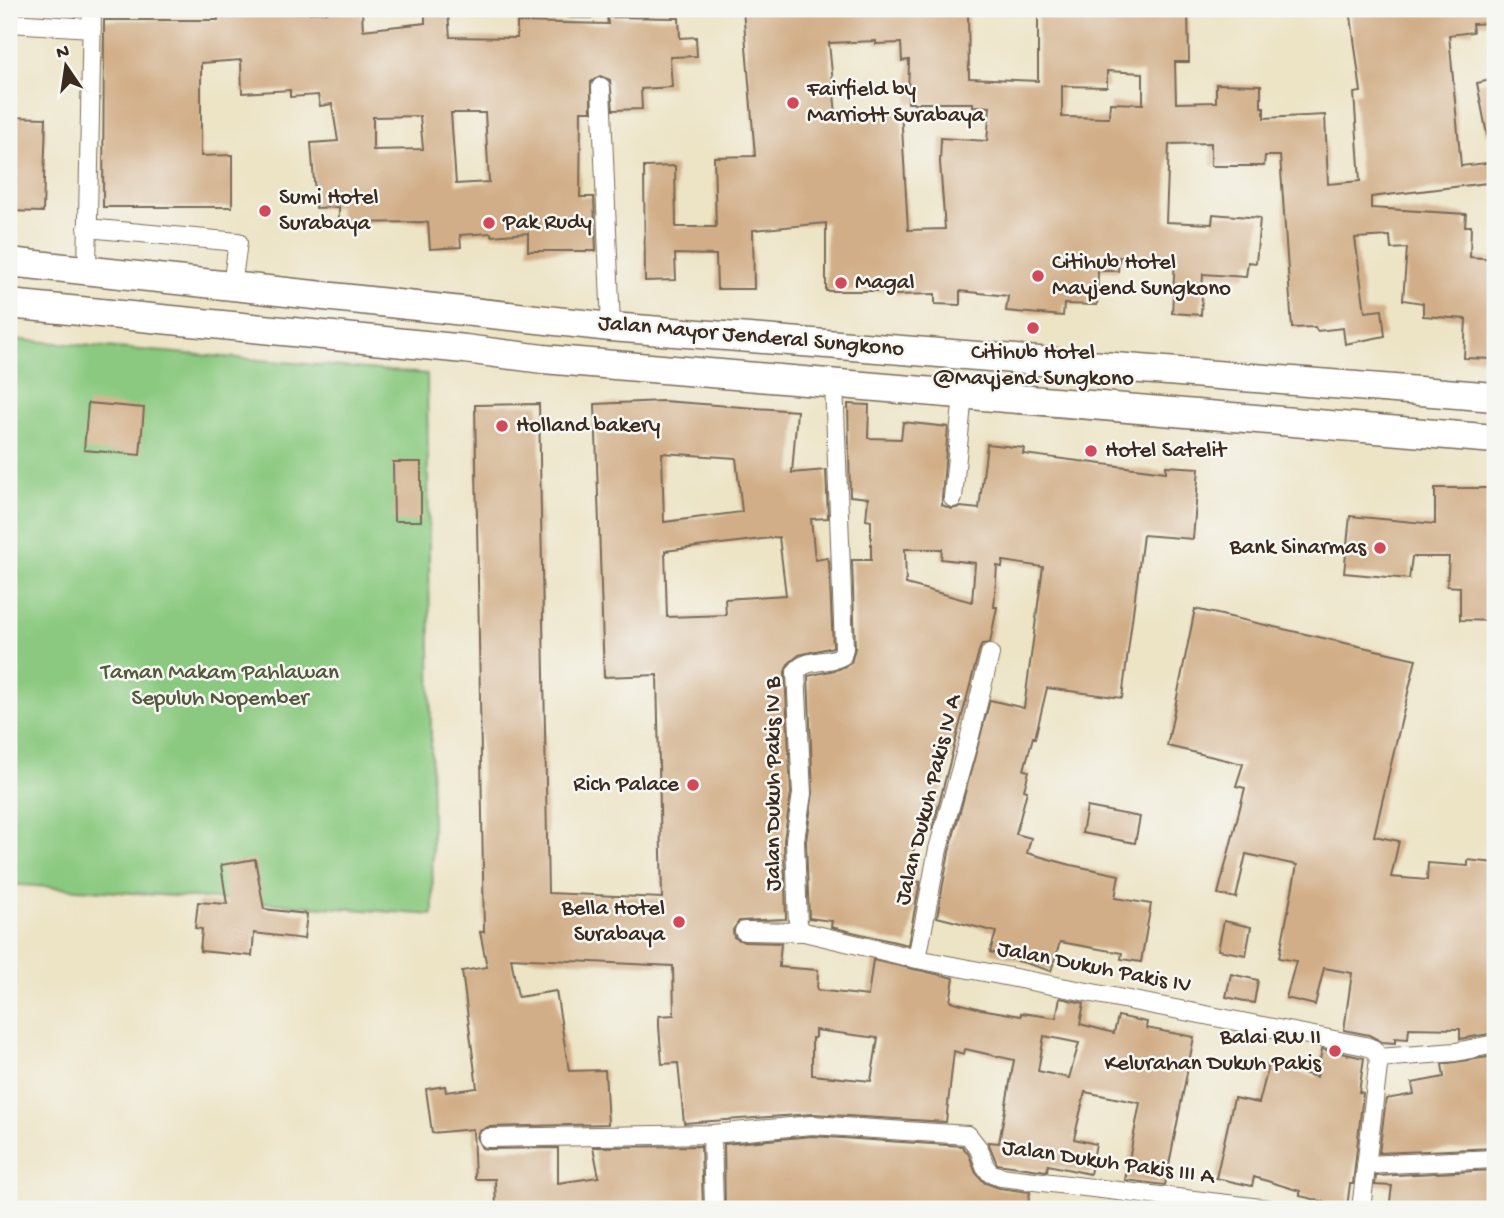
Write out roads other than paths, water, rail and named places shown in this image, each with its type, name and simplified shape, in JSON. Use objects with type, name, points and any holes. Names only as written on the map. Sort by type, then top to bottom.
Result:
[{"type":"main road","name":"Jalan Mayor Jenderal Sungkono","points":[[9,262],[615,327],[1495,397]]},
{"type":"main road","name":"Jalan Mayor Jenderal Sungkono","points":[[9,304],[588,362],[1495,439]]},
{"type":"main road","points":[[588,362],[604,361],[615,350],[615,327]]},
{"type":"main road","points":[[615,327],[622,346],[624,365]]},
{"type":"street","points":[[86,270],[92,9]]},
{"type":"street","points":[[571,9],[591,9]]},
{"type":"street","points":[[9,23],[92,28]]},
{"type":"street","points":[[601,87],[615,327]]},
{"type":"street","points":[[88,228],[238,242],[232,286]]},
{"type":"street","name":"Jalan Dukuh Pakis IV B","points":[[801,929],[796,840],[802,794],[796,673],[806,664],[842,656],[844,648],[834,383]]},
{"type":"street","points":[[953,498],[963,394]]},
{"type":"street","name":"Jalan Dukuh Pakis IV A","points":[[917,959],[940,841],[990,654]]},
{"type":"street","name":"Jalan Dukuh Pakis IV","points":[[744,931],[801,929],[917,959],[1334,1040],[1373,1049],[1379,1058]]},
{"type":"street","points":[[1361,1209],[1379,1058],[1456,1052],[1495,1044]]},
{"type":"street","name":"Jalan Dukuh Pakis III A","points":[[712,1134],[812,1125],[968,1135],[979,1149],[990,1173],[1002,1177],[1269,1209]]},
{"type":"street","points":[[488,1138],[712,1134],[714,1209]]},
{"type":"street","points":[[1366,1165],[1495,1159]]},
{"type":"place","name":"Fairfield by Marriott Surabaya","points":[[793,103]]},
{"type":"place","name":"Sumi Hotel Surabaya","points":[[265,211]]},
{"type":"place","name":"Pak Rudy","points":[[489,223]]},
{"type":"place","name":"Citihub Hotel Mayjend Sungkono","points":[[1038,276]]},
{"type":"place","name":"Magal","points":[[841,283]]},
{"type":"place","name":"Citihub Hotel @Mayjend Sungkono","points":[[1033,328]]},
{"type":"place","name":"Holland bakery","points":[[502,426]]},
{"type":"place","name":"Hotel Satelit","points":[[1091,451]]},
{"type":"place","name":"Bank Sinarmas","points":[[1380,548]]},
{"type":"place","name":"Rich Palace","points":[[693,785]]},
{"type":"place","name":"Bella Hotel Surabaya","points":[[679,922]]},
{"type":"place","name":"Balai RW II Kelurahan Dukuh Pakis","points":[[1335,1051]]},
{"type":"park label","name":"Taman Makam Pahlawan Sepuluh Nopember","points":[[220,686]]}]
